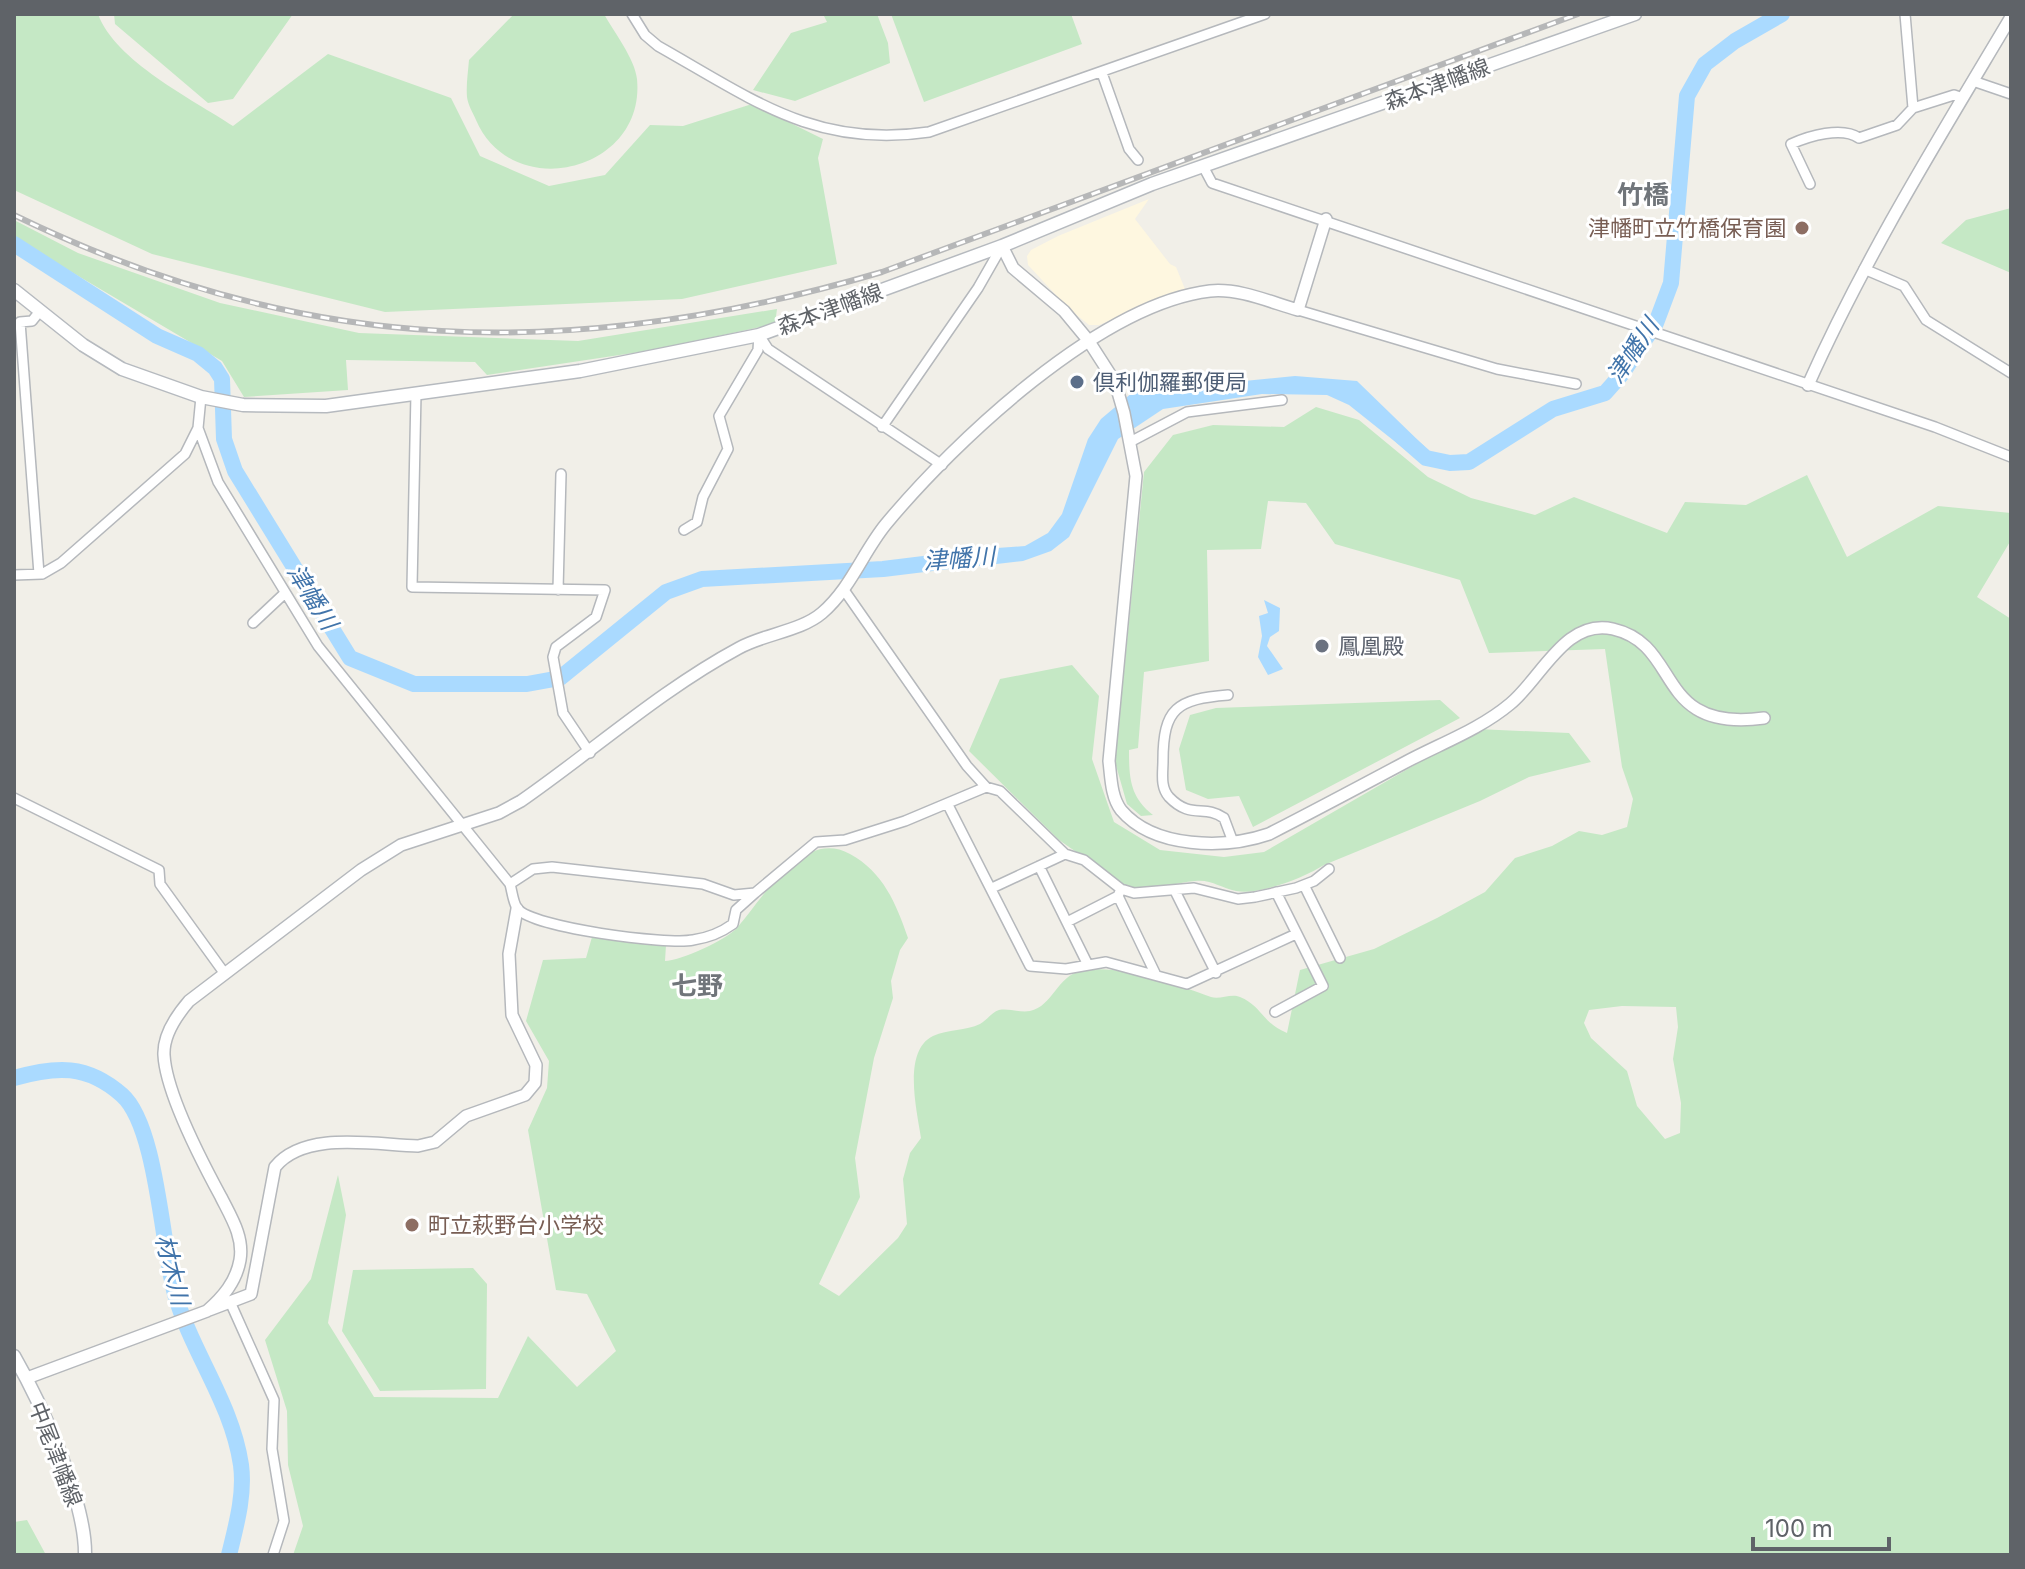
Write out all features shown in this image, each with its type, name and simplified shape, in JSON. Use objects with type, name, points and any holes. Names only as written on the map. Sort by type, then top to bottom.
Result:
[{"type":"main road","name":"森本津幡線","points":[[14,290],[83,345],[122,369],[201,397],[243,405],[326,406],[580,371],[759,335],[1002,246],[1152,184],[1635,14]]},
{"type":"main road","name":"中尾津幡線","points":[[14,1356],[47,1422],[79,1515],[85,1555]]},
{"type":"street","points":[[632,14],[645,35],[658,46],[695,67],[784,116],[821,130],[852,136],[900,136],[929,132],[1265,14]]},
{"type":"street","points":[[1905,14],[1913,108]]},
{"type":"street","points":[[1808,385],[1864,269],[2011,17]]},
{"type":"street","points":[[1102,73],[1129,149],[1138,160]]},
{"type":"street","points":[[1973,81],[2011,94]]},
{"type":"street","points":[[1810,184],[1791,144],[1814,139],[1827,132],[1851,132],[1859,138],[1897,125],[1913,108],[1954,95],[1963,98]]},
{"type":"street","points":[[1204,168],[1212,183],[1935,427],[2011,457]]},
{"type":"street","points":[[1298,310],[1326,219]]},
{"type":"street","points":[[1002,246],[1013,268],[1064,311],[1088,340],[1115,382],[1130,442],[1136,476],[1109,761],[1115,799],[1122,810],[1143,828],[1165,839],[1233,842],[1269,834],[1483,723],[1515,701],[1567,642],[1581,631],[1597,628],[1628,635],[1642,645],[1691,707],[1704,715],[1719,721],[1764,718]]},
{"type":"street","points":[[882,427],[978,288],[1002,246]]},
{"type":"street","points":[[1864,269],[1904,286],[1926,320],[2011,373]]},
{"type":"street","points":[[207,1311],[223,1296],[241,1258],[236,1223],[192,1139],[168,1076],[164,1053],[178,1014],[361,870],[401,845],[499,813],[521,801],[712,664],[757,638],[820,615],[844,590],[883,527],[942,465],[1026,388],[1088,340],[1116,322],[1185,296],[1230,290],[1497,369],[1576,384]]},
{"type":"street","points":[[39,574],[20,322],[32,321],[40,311]]},
{"type":"street","points":[[759,335],[768,349],[942,465]]},
{"type":"street","points":[[684,530],[697,522],[703,497],[728,449],[719,416],[758,350],[759,335]]},
{"type":"street","points":[[416,393],[412,587],[605,590],[596,617],[556,647],[553,657],[566,720],[590,753]]},
{"type":"street","points":[[14,575],[39,574],[61,563],[185,454],[198,428],[201,397]]},
{"type":"street","points":[[1130,442],[1187,412],[1282,400]]},
{"type":"street","points":[[27,1378],[154,1333],[251,1294],[275,1167],[284,1155],[309,1146],[418,1146],[435,1142],[466,1116],[525,1095],[535,1083],[536,1065],[512,1015],[509,954],[517,909],[510,884],[318,646],[218,482],[198,428]]},
{"type":"street","points":[[558,590],[561,474]]},
{"type":"street","points":[[844,590],[967,766],[986,787],[1000,791],[1065,854],[1084,860],[1119,893],[1155,973]]},
{"type":"street","points":[[253,623],[285,593]]},
{"type":"street","points":[[1228,695],[1193,698],[1172,713],[1166,724],[1163,783],[1171,799],[1191,813],[1211,812],[1224,818],[1233,842]]},
{"type":"street","points":[[517,909],[528,916],[558,925],[670,942],[692,941],[733,924],[736,910],[816,842],[845,840],[948,805],[986,787]]},
{"type":"street","points":[[14,798],[159,870],[160,884],[225,974]]},
{"type":"street","points":[[948,805],[1030,966],[1066,969],[1087,963],[1124,965],[1187,984],[1296,934]]},
{"type":"street","points":[[992,888],[1065,854]]},
{"type":"street","points":[[1039,866],[1087,963]]},
{"type":"street","points":[[510,884],[533,869],[552,867],[703,884],[734,895],[755,893]]},
{"type":"street","points":[[1067,922],[1119,893],[1150,895],[1205,889],[1238,899],[1304,885],[1329,869]]},
{"type":"street","points":[[1304,885],[1340,958]]},
{"type":"street","points":[[1175,891],[1216,973]]},
{"type":"street","points":[[1275,1012],[1323,986],[1276,892]]},
{"type":"street","points":[[231,1304],[274,1400],[272,1449],[284,1521],[273,1555]]},
{"type":"shaded area","points":[[1149,199],[1135,219],[1170,264],[1176,267],[1185,289],[1099,325],[1089,325],[1068,308],[1028,265],[1027,256],[1031,250],[1058,236]]},
{"type":"green space","points":[[14,14],[98,14],[120,48],[137,63],[233,126],[328,54],[451,98],[480,156],[549,186],[605,175],[650,125],[683,126],[752,104],[823,139],[818,158],[837,264],[682,299],[385,312],[152,254],[14,190]]},
{"type":"green space","points":[[114,14],[293,14],[233,99],[208,103],[115,24]]},
{"type":"green space","points":[[514,14],[604,14],[624,46],[637,79],[634,111],[621,136],[600,155],[573,166],[545,168],[518,162],[494,146],[476,120],[467,97],[469,60]]},
{"type":"green space","points":[[823,14],[877,14],[888,43],[890,63],[795,101],[753,90],[791,33],[827,22]]},
{"type":"green space","points":[[891,14],[1071,14],[1082,44],[924,102]]},
{"type":"green space","points":[[2011,208],[2011,273],[1941,243],[1966,220]]},
{"type":"green space","points":[[14,220],[78,253],[220,303],[359,333],[578,341],[777,309],[775,324],[653,350],[487,375],[475,362],[346,360],[348,390],[244,397],[222,361],[14,238]]},
{"type":"green space","points":[[1316,407],[1359,420],[1428,477],[1471,498],[1535,515],[1574,497],[1667,533],[1685,502],[1746,505],[1807,475],[1847,557],[1938,506],[2011,513],[2011,540],[1977,597],[2011,619],[2011,1555],[293,1555],[303,1526],[288,1465],[287,1411],[265,1340],[311,1279],[338,1175],[346,1215],[328,1323],[374,1397],[498,1398],[528,1336],[577,1387],[616,1351],[587,1294],[556,1290],[528,1130],[547,1088],[549,1061],[526,1021],[543,960],[586,958],[592,937],[666,945],[665,961],[691,954],[731,933],[786,870],[816,850],[833,848],[850,854],[880,879],[899,913],[908,938],[900,950],[891,981],[893,998],[874,1058],[855,1158],[860,1197],[819,1284],[839,1296],[898,1238],[907,1224],[903,1179],[910,1153],[921,1138],[915,1098],[915,1068],[917,1054],[933,1036],[975,1026],[999,1010],[1030,1011],[1038,1008],[1073,974],[1096,969],[1147,976],[1214,998],[1240,997],[1287,1033],[1300,970],[1374,949],[1437,918],[1485,892],[1515,858],[1552,846],[1579,831],[1602,835],[1627,827],[1633,799],[1622,767],[1605,649],[1489,653],[1460,580],[1335,544],[1306,503],[1268,501],[1261,549],[1207,550],[1209,661],[1144,672],[1138,748],[1129,750],[1130,769],[1135,794],[1153,815],[1141,816],[1127,804],[1115,762],[1144,472],[1173,435],[1213,425],[1284,427]],"holes":[[[1622,1006],[1676,1007],[1678,1027],[1673,1059],[1681,1103],[1680,1133],[1665,1139],[1637,1106],[1627,1071],[1591,1038],[1584,1023],[1589,1010]]]},
{"type":"green space","points":[[1072,665],[1099,696],[1092,759],[1114,822],[1160,850],[1224,857],[1264,852],[1477,729],[1569,733],[1591,762],[1529,777],[1480,801],[1269,888],[1236,891],[1201,881],[1153,889],[1128,888],[1059,840],[969,751],[1000,679]]},
{"type":"green space","points":[[1440,700],[1460,718],[1253,827],[1239,796],[1208,799],[1186,790],[1179,749],[1190,715],[1216,708]]},
{"type":"green space","points":[[473,1268],[487,1284],[486,1389],[380,1391],[342,1331],[353,1270]]},
{"type":"green space","points":[[27,1520],[46,1555],[14,1555],[14,1522]]},
{"type":"water","points":[[1295,376],[1357,381],[1425,447],[1413,456],[1349,405],[1327,395],[1262,394],[1163,409],[1118,439],[1069,537],[1051,551],[1023,561],[954,569],[955,551],[1025,546],[1048,533],[1062,514],[1088,439],[1101,419],[1133,392]]},
{"type":"water","points":[[1264,600],[1280,608],[1279,631],[1270,637],[1267,646],[1283,669],[1268,675],[1258,657],[1262,636],[1259,616],[1268,613]]},
{"type":"waterway","name":"津幡川","points":[[1402,437],[1426,458],[1450,463],[1469,462],[1553,409],[1605,393],[1656,323],[1671,283],[1687,96],[1705,64],[1735,41],[1782,14]]},
{"type":"waterway","name":"津幡川","points":[[14,244],[157,336],[198,354],[215,368],[222,379],[224,439],[235,471],[350,658],[414,684],[527,684],[560,678],[666,592],[702,579],[883,569],[973,558]]},
{"type":"waterway","name":"材木川","points":[[14,1078],[57,1070],[84,1073],[109,1085],[122,1095],[134,1111],[151,1159],[175,1294],[191,1337],[221,1399],[241,1465],[242,1488],[229,1555]]},
{"type":"railway","points":[[14,215],[122,262],[229,297],[335,319],[442,331],[549,331],[657,321],[768,302],[882,272],[1578,14]]},
{"type":"place","name":"津幡町立竹橋保育園","points":[[1802,228]]},
{"type":"place","name":"倶利伽羅郵便局","points":[[1077,382]]},
{"type":"place","name":"鳳凰殿","points":[[1322,646]]},
{"type":"place","name":"町立萩野台小学校","points":[[412,1225]]},
{"type":"district","name":"竹橋","points":[[1643,195]]},
{"type":"district","name":"七野","points":[[697,986]]}]
